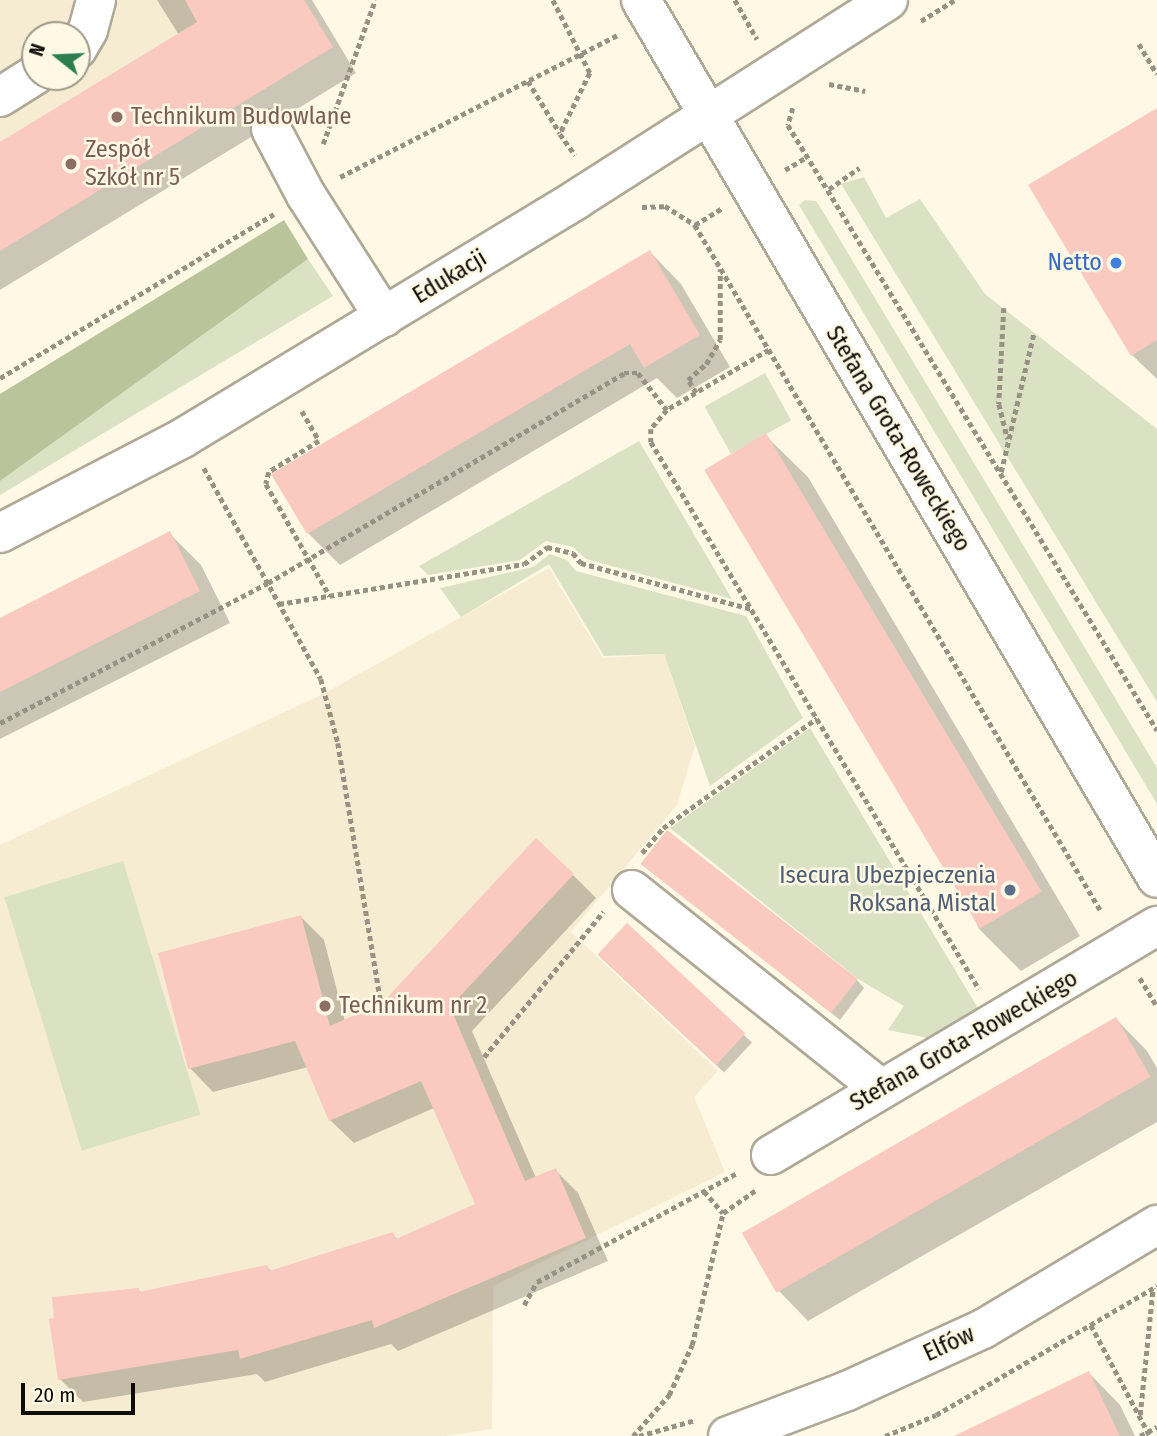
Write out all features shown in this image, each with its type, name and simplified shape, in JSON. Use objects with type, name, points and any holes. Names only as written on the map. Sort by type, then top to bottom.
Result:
[{"type":"street","points":[[90,21],[96,0]]},
{"type":"street","name":"Stefana Grota-Roweckiego","points":[[641,0],[1157,878]]},
{"type":"street","name":"Edukacji","points":[[0,533],[183,438],[596,187],[706,113],[888,0]]},
{"type":"street","points":[[0,97],[21,84]]},
{"type":"street","points":[[271,129],[306,195],[384,317]]},
{"type":"street","points":[[632,890],[880,1088]]},
{"type":"street","name":"Stefana Grota-Roweckiego","points":[[766,1170],[880,1088],[999,1021],[1157,926]]},
{"type":"street","name":"Elfów","points":[[728,1436],[847,1391],[983,1329],[1157,1225]]},
{"type":"path","points":[[306,195],[376,0]]},
{"type":"path","points":[[553,0],[590,72],[560,134]]},
{"type":"path","points":[[1139,44],[1157,74]]},
{"type":"path","points":[[527,81],[596,187]]},
{"type":"path","points":[[825,83],[865,91]]},
{"type":"path","points":[[794,103],[788,125],[1157,730]]},
{"type":"path","points":[[828,189],[859,168]]},
{"type":"path","points":[[635,210],[645,205],[665,206],[695,225],[1157,1006]]},
{"type":"path","points":[[696,393],[688,380],[706,363],[720,340],[717,280],[721,268]]},
{"type":"path","points":[[1004,308],[999,404],[1008,439]]},
{"type":"path","points":[[1001,473],[1034,332]]},
{"type":"path","points":[[769,350],[667,410],[651,429],[652,442],[999,1021]]},
{"type":"path","points":[[0,723],[268,583],[624,373],[638,373],[667,410]]},
{"type":"path","points":[[288,414],[311,401]]},
{"type":"path","points":[[299,408],[319,441],[269,472],[266,484],[330,596]]},
{"type":"path","points":[[190,471],[212,459]]},
{"type":"path","points":[[202,465],[321,679],[338,743],[381,1003]]},
{"type":"path","points":[[279,604],[524,564],[547,547],[573,553],[581,563],[751,608]]},
{"type":"path","points":[[484,1057],[615,898],[632,890],[630,868],[663,828],[817,718]]},
{"type":"path","points":[[524,1305],[537,1282],[704,1191],[766,1170]]},
{"type":"path","points":[[633,1436],[669,1395],[692,1345],[723,1213],[766,1170]]},
{"type":"path","points":[[704,1191],[723,1213]]},
{"type":"path","points":[[885,1436],[936,1415],[1155,1287]]},
{"type":"path","points":[[1140,1415],[1155,1287]]},
{"type":"path","points":[[1091,1325],[1149,1434]]},
{"type":"path","points":[[1140,1436],[1149,1434],[1157,1427]]},
{"type":"shaded area","name":"Zespół Szkół nr 5","points":[[0,0],[304,0],[0,251]]},
{"type":"shaded area","name":"Technikum nr 2","points":[[549,568],[603,658],[664,654],[695,746],[677,805],[571,932],[718,1071],[694,1097],[725,1172],[493,1286],[492,1429],[445,1436],[0,1436],[0,845],[325,693]]},
{"type":"green space","points":[[864,177],[886,218],[920,199],[985,294],[1157,429],[1157,702],[841,184]]},
{"type":"green space","points":[[805,200],[816,201],[822,210],[1157,768],[1157,804],[799,205]]},
{"type":"green space","points":[[284,220],[308,259],[0,481],[0,394]]},
{"type":"green space","points":[[308,259],[333,296],[0,495],[0,481]]},
{"type":"green space","points":[[765,373],[791,420],[731,454],[705,406]]},
{"type":"green space","points":[[639,441],[732,599],[586,559],[573,547],[546,541],[520,560],[428,575],[419,566]]},
{"type":"green space","points":[[550,554],[567,560],[576,571],[746,616],[803,718],[710,786],[664,654],[604,656],[549,564],[461,617],[440,588],[533,567]]},
{"type":"green space","points":[[810,728],[979,1010],[938,1040],[888,1030],[904,1006],[858,979],[670,828]]},
{"type":"green space","points":[[123,861],[200,1114],[82,1151],[4,897]]},
{"type":"building","name":"Zespół Szkół nr 5","points":[[185,0],[304,0],[333,47],[0,251],[0,142],[84,91],[91,91],[91,87],[197,22]]},
{"type":"building","name":"Netto","points":[[1157,108],[1157,340],[1131,356],[1028,185]]},
{"type":"building","points":[[650,250],[700,335],[644,368],[630,344],[307,534],[271,474]]},
{"type":"building","points":[[766,433],[1042,892],[980,929],[704,470]]},
{"type":"building","points":[[170,531],[200,591],[0,692],[0,618]]},
{"type":"building","points":[[667,830],[858,979],[831,1013],[641,864]]},
{"type":"building","points":[[536,838],[574,874],[450,1007],[525,1181],[556,1168],[586,1238],[374,1328],[372,1320],[240,1359],[238,1350],[58,1380],[49,1319],[54,1318],[52,1297],[139,1288],[139,1292],[267,1265],[269,1271],[393,1232],[396,1239],[475,1204],[421,1081],[329,1121],[295,1041],[188,1069],[158,953],[301,915],[330,1026],[383,1002]]},
{"type":"building","points":[[627,923],[745,1033],[716,1065],[598,954]]},
{"type":"building","points":[[1116,1017],[1150,1077],[776,1293],[742,1233]]},
{"type":"building","points":[[1089,1371],[1120,1436],[954,1436]]},
{"type":"place","name":"Technikum Budowlane","points":[[117,117]]},
{"type":"place","name":"Zespół Szkół nr 5","points":[[71,164]]},
{"type":"place","name":"Netto","points":[[1116,263]]},
{"type":"place","name":"Isecura Ubezpieczenia Roksana Mistal","points":[[1010,890]]},
{"type":"place","name":"Technikum nr 2","points":[[325,1006]]}]
